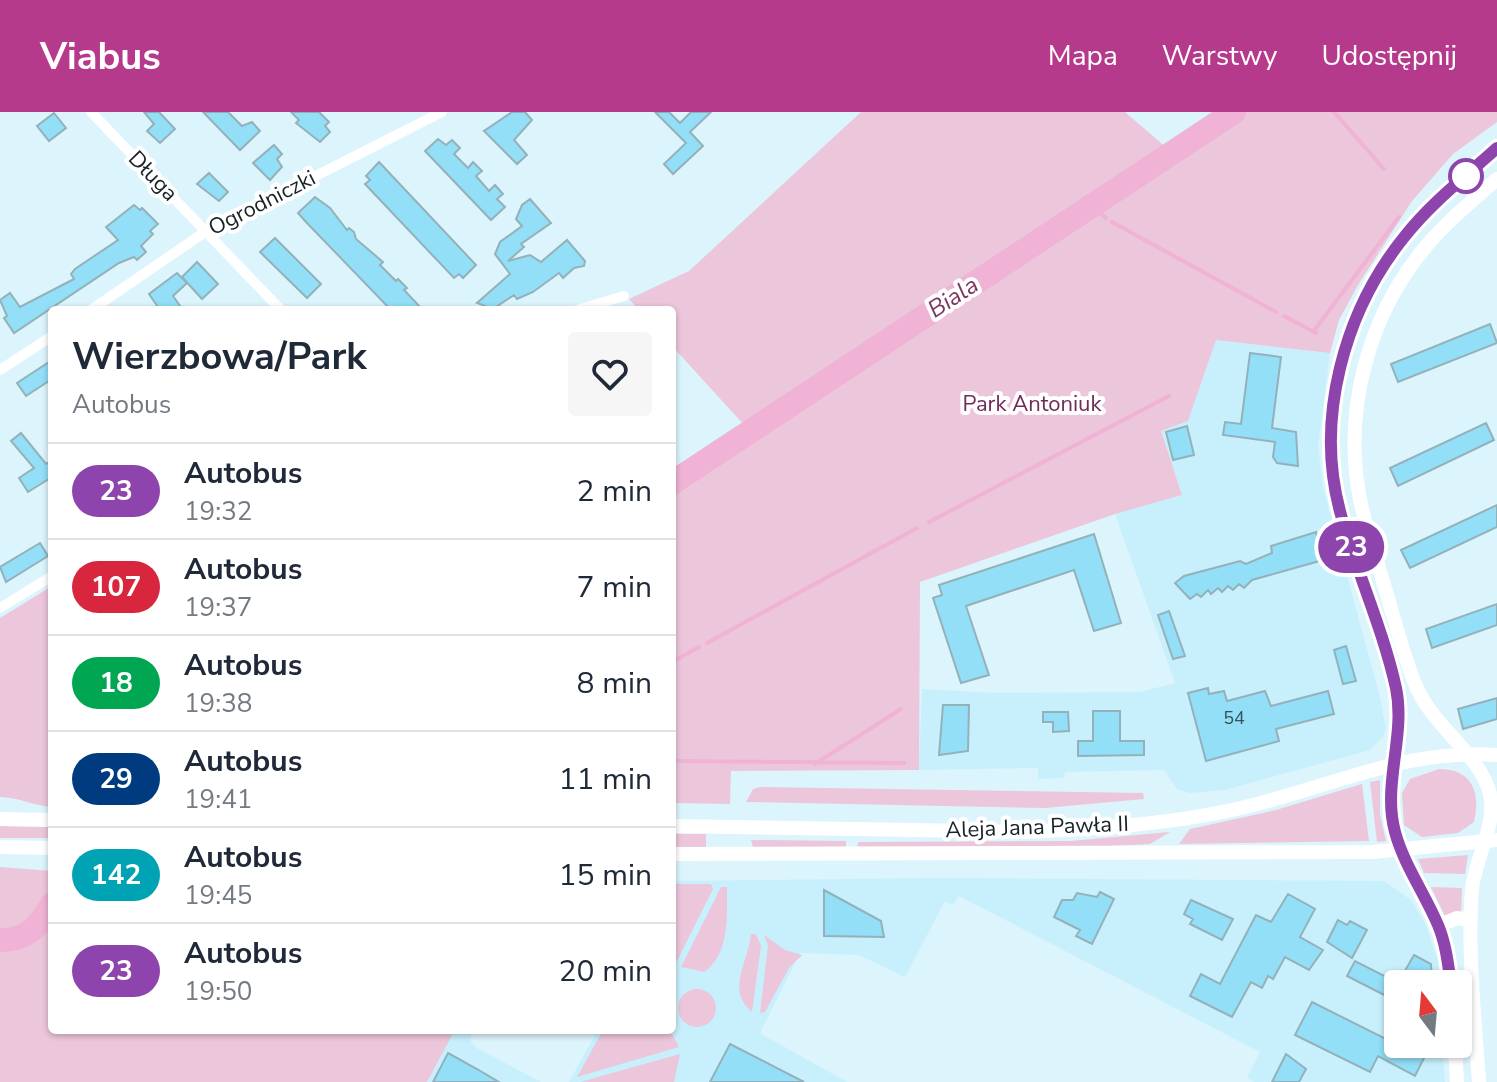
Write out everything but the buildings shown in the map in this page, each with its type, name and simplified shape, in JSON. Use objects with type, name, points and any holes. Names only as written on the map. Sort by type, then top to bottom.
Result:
[{"type":"main road","points":[[1449,970],[1438,926],[1401,851],[1391,812],[1400,721],[1390,669],[1340,512],[1334,476],[1332,423],[1338,381],[1369,289],[1405,235],[1497,148]]},
{"type":"main road","points":[[1479,1082],[1472,888],[1490,841],[1490,796],[1479,770],[1427,709],[1408,664],[1362,508],[1356,473],[1355,430],[1361,378],[1379,322],[1400,282],[1425,247],[1497,179]]},
{"type":"main road","points":[[1360,311],[1364,307],[1376,307],[1379,322]]},
{"type":"main road","points":[[1390,669],[1408,664]]},
{"type":"main road","points":[[1394,764],[1463,752],[1497,755]]},
{"type":"main road","name":"Aleja Jana Pawła II","points":[[676,826],[1027,832],[1188,818],[1250,806],[1394,764]]},
{"type":"main road","points":[[0,819],[48,820]]},
{"type":"main road","points":[[860,829],[852,845],[860,856]]},
{"type":"main road","points":[[1401,851],[1490,841]]},
{"type":"main road","points":[[0,847],[48,848]]},
{"type":"main road","name":"Aleja Jana Pawła II","points":[[676,854],[860,856],[1401,851]]},
{"type":"main road","points":[[1438,926],[1457,918],[1471,920]]},
{"type":"main road","points":[[1456,1058],[1457,1082]]},
{"type":"street","name":"Długa","points":[[91,112],[277,306]]},
{"type":"street","name":"Ogrodniczki","points":[[97,306],[205,232],[442,112]]},
{"type":"street","points":[[590,306],[624,296]]},
{"type":"street","points":[[0,370],[48,339]]},
{"type":"street","points":[[0,608],[48,578]]},
{"type":"shaded area","points":[[1216,340],[1330,353],[1318,447],[1323,487],[1380,697],[1386,729],[1382,738],[1370,750],[1225,790],[1189,793],[1177,789],[1164,770],[1065,772],[1064,778],[1038,779],[1038,768],[919,770],[922,689],[995,693],[1140,692],[1175,683],[1115,514],[1182,495],[1161,431],[1188,421]]},
{"type":"shaded area","points":[[942,878],[1384,881],[1411,900],[1425,923],[1438,970],[1384,970],[1384,1058],[1443,1058],[1445,1082],[1254,1082],[1247,1078],[1260,1052],[959,896],[953,905],[945,901],[905,977],[859,955],[800,953],[760,1033],[847,1082],[569,1082],[596,1034],[676,1034],[676,881]]},
{"type":"shaded area","points":[[453,1034],[471,1034],[471,1042],[477,1048],[541,1082],[427,1082]]},
{"type":"green space","points":[[861,112],[1125,112],[1168,149],[746,427],[676,350],[676,306],[635,306],[629,299],[689,271]]},
{"type":"green space","name":"Park Antoniuk","points":[[1235,112],[1497,112],[1497,122],[1453,154],[1412,201],[1339,320],[1330,353],[1216,340],[1188,421],[1161,431],[1182,495],[1115,514],[920,582],[919,770],[731,771],[730,804],[676,803],[676,482]]},
{"type":"green space","points":[[48,588],[48,806],[0,797],[0,618]]},
{"type":"green space","points":[[1439,769],[1459,773],[1472,784],[1476,801],[1474,822],[1458,833],[1422,837],[1404,825],[1402,793],[1410,779]]},
{"type":"green space","points":[[1380,780],[1380,815],[1386,841],[1377,842],[1370,782]]},
{"type":"green space","points":[[1362,784],[1369,841],[1179,844],[1190,829],[1276,810]]},
{"type":"green space","points":[[753,789],[1143,793],[1144,799],[1045,808],[746,802]]},
{"type":"green space","points":[[0,826],[48,827],[48,838],[0,838]]},
{"type":"green space","points":[[1170,832],[1150,844],[1064,848],[859,848],[857,845],[859,842],[1071,841]]},
{"type":"green space","points":[[676,834],[706,834],[706,848],[676,847]]},
{"type":"green space","points":[[751,840],[846,841],[846,848],[753,847]]},
{"type":"green space","points":[[1468,855],[1465,874],[1424,873],[1418,859]]},
{"type":"green space","points":[[0,867],[48,871],[48,1034],[453,1034],[427,1082],[0,1082]]},
{"type":"green space","points":[[676,884],[711,884],[713,889],[676,963]]},
{"type":"green space","points":[[721,887],[727,887],[727,910],[719,955],[704,972],[681,967]]},
{"type":"green space","points":[[1431,887],[1462,888],[1461,912],[1445,916]]},
{"type":"green space","points":[[751,934],[756,934],[761,946],[752,1012],[744,1003],[739,985]]},
{"type":"green space","points":[[764,935],[785,950],[802,955],[789,968],[765,1012],[760,1013],[768,945]]},
{"type":"green space","points":[[697,989],[711,994],[716,1008],[711,1022],[697,1027],[683,1022],[678,1008],[683,994]]},
{"type":"green space","points":[[601,1034],[672,1034],[679,1047],[577,1077]]},
{"type":"green space","points":[[680,1054],[674,1082],[580,1082]]},
{"type":"waterway","name":"Biala","points":[[676,480],[1234,112]]},
{"type":"waterway","points":[[1334,112],[1384,169]]},
{"type":"waterway","points":[[1092,206],[1106,218]]},
{"type":"waterway","points":[[1313,332],[1399,217]]},
{"type":"waterway","points":[[1112,222],[1276,312]]},
{"type":"waterway","points":[[1284,316],[1316,333]]},
{"type":"waterway","points":[[929,522],[1169,396]]},
{"type":"waterway","points":[[707,643],[917,528]]},
{"type":"waterway","points":[[676,660],[699,647]]},
{"type":"waterway","points":[[815,764],[901,709]]},
{"type":"waterway","points":[[676,761],[904,763]]},
{"type":"waterway","name":"Biala","points":[[0,940],[25,935],[48,910]]},
{"type":"bus line","name":"23","points":[[1449,970],[1438,926],[1401,851],[1391,812],[1400,721],[1396,689],[1340,512],[1334,476],[1332,423],[1344,351],[1369,289],[1405,235],[1497,148]]}]
